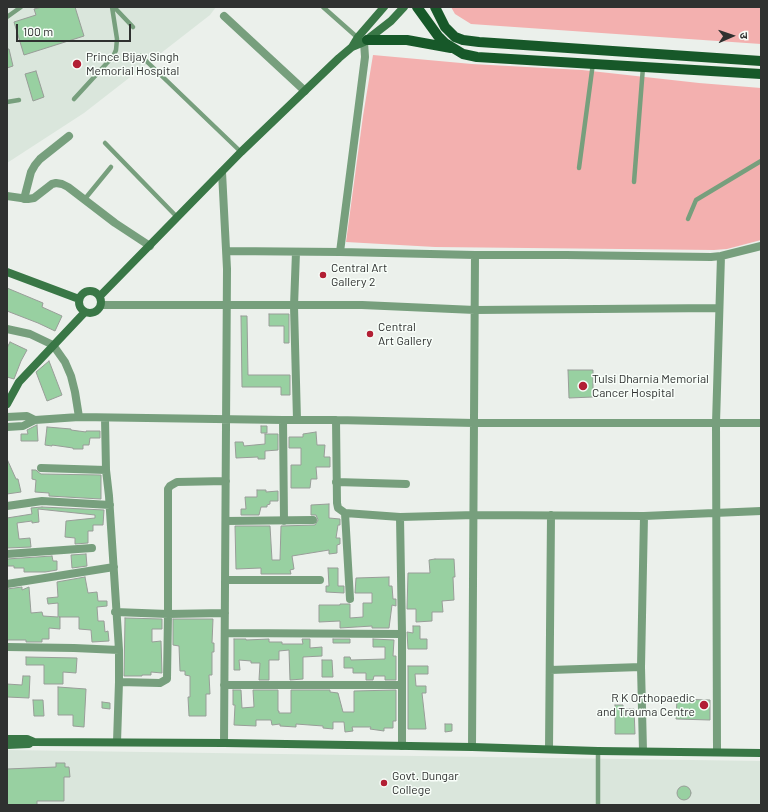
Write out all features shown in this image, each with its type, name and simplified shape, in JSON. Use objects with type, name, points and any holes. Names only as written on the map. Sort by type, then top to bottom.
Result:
[{"type":"main road","points":[[417,7],[438,36],[451,48],[463,54],[477,57],[761,74]]},
{"type":"main road","points":[[435,7],[444,27],[455,37],[463,40],[761,61]]},
{"type":"main road","points":[[363,40],[407,40],[451,48]]},
{"type":"street","points":[[340,252],[365,57],[363,40],[384,7]]},
{"type":"street","points":[[100,296],[242,152],[305,91],[352,47],[391,22],[404,7]]},
{"type":"street","points":[[224,16],[305,91]]},
{"type":"street","points":[[24,199],[31,172],[35,164],[69,136]]},
{"type":"street","points":[[222,172],[227,251],[224,743]]},
{"type":"street","points":[[7,196],[24,199],[34,198],[52,184],[62,184],[115,223],[150,246]]},
{"type":"street","points":[[227,251],[711,257],[761,246]]},
{"type":"street","points":[[296,252],[294,306],[298,420]]},
{"type":"street","points":[[472,747],[475,515],[475,255]]},
{"type":"street","points":[[716,752],[716,423],[721,256]]},
{"type":"street","points":[[7,272],[79,300]]},
{"type":"street","points":[[93,291],[100,296],[102,305],[97,312],[92,314],[81,309],[79,300],[84,292],[93,291]]},
{"type":"street","points":[[102,305],[362,305],[475,310],[720,308]]},
{"type":"street","points":[[7,404],[19,382],[85,312]]},
{"type":"street","points":[[7,329],[30,334],[53,345],[65,362],[71,376],[79,418]]},
{"type":"street","points":[[7,389],[19,382]]},
{"type":"street","points":[[7,417],[27,416],[35,420]]},
{"type":"street","points":[[7,427],[23,426],[35,420],[79,418],[336,420],[474,423],[761,423]]},
{"type":"street","points":[[106,418],[106,470],[114,567],[119,682],[116,742]]},
{"type":"street","points":[[283,420],[284,520]]},
{"type":"street","points":[[336,420],[336,482],[338,508],[345,513],[400,517],[475,515],[644,516],[761,511]]},
{"type":"street","points":[[41,468],[106,470]]},
{"type":"street","points":[[119,682],[160,682],[167,679],[168,489],[177,482],[226,481]]},
{"type":"street","points":[[336,482],[406,484]]},
{"type":"street","points":[[7,506],[42,501],[110,505]]},
{"type":"street","points":[[345,513],[350,599]]},
{"type":"street","points":[[549,749],[551,516]]},
{"type":"street","points":[[642,751],[641,666],[644,516]]},
{"type":"street","points":[[400,517],[402,746]]},
{"type":"street","points":[[226,521],[313,520]]},
{"type":"street","points":[[7,554],[92,548]]},
{"type":"street","points":[[7,584],[114,567]]},
{"type":"street","points":[[226,580],[320,580]]},
{"type":"street","points":[[115,612],[168,614],[225,613]]},
{"type":"street","points":[[225,633],[402,634]]},
{"type":"street","points":[[7,647],[118,650]]},
{"type":"street","points":[[550,670],[641,666]]},
{"type":"street","points":[[224,685],[402,685]]},
{"type":"street","points":[[7,738],[34,742],[224,743],[761,753]]},
{"type":"street","points":[[7,745],[28,745],[34,742]]},
{"type":"lane","points":[[7,17],[21,7]]},
{"type":"lane","points":[[113,7],[133,27]]},
{"type":"lane","points":[[74,99],[113,57],[116,50],[117,39],[113,7]]},
{"type":"lane","points":[[323,7],[363,40]]},
{"type":"lane","points":[[141,56],[242,152]]},
{"type":"lane","points":[[580,168],[593,63]]},
{"type":"lane","points":[[634,182],[643,67]]},
{"type":"lane","points":[[7,102],[19,100]]},
{"type":"lane","points":[[105,143],[177,217]]},
{"type":"lane","points":[[688,219],[696,200],[761,161]]},
{"type":"lane","points":[[84,200],[111,167]]},
{"type":"lane","points":[[598,751],[598,805]]},
{"type":"shaded area","name":"Prince Bijay Singh Memorial Hospital","points":[[7,7],[216,7],[210,15],[84,113],[7,163]]},
{"type":"shaded area","points":[[451,7],[761,7],[761,44],[471,24],[455,14]]},
{"type":"shaded area","points":[[373,55],[472,64],[582,70],[699,83],[761,88],[761,240],[727,249],[714,250],[435,247],[346,242]]},
{"type":"shaded area","name":"Govt. Dungar College","points":[[7,750],[761,761],[761,805],[7,805]]},
{"type":"building","points":[[42,7],[75,7],[84,36],[24,55],[14,22],[36,15],[34,9]]},
{"type":"building","points":[[7,49],[9,49],[13,66],[7,68]]},
{"type":"building","points":[[36,71],[44,97],[33,101],[25,74]]},
{"type":"building","points":[[7,288],[43,303],[42,307],[62,316],[55,331],[7,311]]},
{"type":"building","points":[[269,314],[289,314],[289,343],[284,343],[284,326],[269,326]]},
{"type":"building","points":[[241,316],[247,316],[248,375],[290,375],[290,395],[281,395],[281,387],[242,387]]},
{"type":"building","points":[[10,342],[27,350],[14,379],[7,377],[7,348]]},
{"type":"building","points":[[49,361],[62,395],[47,401],[36,372]]},
{"type":"building","points":[[568,370],[593,370],[593,397],[569,398]]},
{"type":"building","points":[[37,425],[38,441],[21,441],[21,434],[28,434],[27,430]]},
{"type":"building","points":[[261,426],[267,426],[267,433],[261,433]]},
{"type":"building","points":[[47,427],[86,432],[100,431],[100,438],[90,438],[89,445],[83,445],[83,449],[45,445]]},
{"type":"building","points":[[316,432],[317,445],[325,445],[324,457],[330,457],[330,467],[316,467],[317,479],[311,479],[310,488],[291,488],[291,465],[301,465],[301,448],[289,448],[289,437],[303,437],[303,434]]},
{"type":"building","points":[[265,434],[278,434],[278,450],[265,451],[265,459],[258,459],[258,457],[236,458],[235,442],[243,442],[244,446],[265,444]]},
{"type":"building","points":[[7,459],[16,479],[18,479],[21,492],[7,494]]},
{"type":"building","points":[[32,470],[36,470],[41,474],[101,475],[101,499],[49,496],[49,493],[35,492],[36,480],[32,479]]},
{"type":"building","points":[[257,490],[266,490],[266,492],[278,491],[278,501],[270,501],[270,504],[267,505],[267,507],[261,507],[259,515],[241,515],[241,509],[246,509],[245,497],[257,497]]},
{"type":"building","points":[[329,504],[329,518],[340,519],[340,525],[338,525],[336,538],[340,538],[340,544],[337,545],[337,553],[329,554],[329,550],[292,556],[294,569],[290,570],[291,574],[261,574],[261,568],[236,569],[235,526],[270,526],[272,560],[280,560],[281,526],[315,525],[318,520],[316,515],[311,515],[311,505]]},
{"type":"building","points":[[42,507],[104,510],[103,525],[93,525],[93,531],[88,531],[88,543],[75,544],[75,538],[65,537],[66,521],[95,518],[95,515],[38,509],[39,522],[32,523],[32,521],[17,523],[19,539],[30,538],[31,547],[7,548],[7,518],[32,514],[31,508]]},
{"type":"building","points":[[86,554],[87,566],[72,568],[71,555]]},
{"type":"building","points":[[52,556],[53,561],[57,561],[57,570],[45,572],[24,572],[24,568],[7,566],[7,559]]},
{"type":"building","points":[[454,559],[454,600],[442,601],[443,612],[432,612],[432,621],[416,622],[416,609],[407,609],[408,573],[430,573],[429,560]]},
{"type":"building","points":[[328,568],[338,568],[338,586],[344,586],[344,593],[326,592],[326,586],[329,586]]},
{"type":"building","points":[[85,577],[88,593],[97,592],[98,601],[107,601],[107,606],[97,607],[98,621],[104,621],[105,632],[108,631],[109,641],[92,642],[91,630],[79,629],[79,617],[60,617],[60,629],[49,628],[49,639],[42,639],[42,642],[7,640],[7,589],[22,587],[22,590],[29,587],[31,613],[42,612],[43,616],[58,617],[58,603],[48,604],[47,598],[58,597],[57,582]]},
{"type":"building","points":[[389,577],[389,586],[392,586],[393,599],[396,599],[396,606],[392,605],[389,628],[372,628],[372,626],[340,628],[340,621],[319,622],[319,605],[350,604],[350,618],[363,617],[363,603],[372,603],[372,593],[355,593],[356,578]]},
{"type":"building","points":[[125,618],[162,619],[162,629],[152,629],[152,642],[161,641],[162,673],[151,672],[151,675],[124,676]]},
{"type":"building","points":[[173,619],[213,619],[212,643],[214,643],[214,652],[212,652],[212,675],[209,675],[210,694],[206,694],[206,716],[189,716],[188,697],[190,697],[190,676],[185,675],[185,671],[180,671],[179,646],[173,645]]},
{"type":"building","points":[[413,626],[420,626],[420,639],[427,639],[427,649],[408,649],[407,632],[413,633]]},
{"type":"building","points":[[234,639],[269,639],[269,642],[282,642],[282,644],[303,644],[302,639],[310,639],[310,648],[322,647],[322,656],[303,657],[303,679],[290,680],[289,650],[279,651],[279,660],[269,660],[269,680],[259,680],[260,663],[251,663],[251,661],[239,660],[240,670],[234,670]]},
{"type":"building","points":[[333,639],[350,639],[350,643],[333,643]]},
{"type":"building","points":[[373,639],[394,640],[393,656],[396,656],[396,680],[385,680],[385,676],[374,676],[373,680],[366,680],[366,673],[353,673],[353,668],[344,668],[344,657],[350,657],[351,660],[385,659],[385,647],[373,647]]},
{"type":"building","points":[[26,657],[77,658],[76,673],[63,672],[63,684],[44,684],[44,665],[26,665]]},
{"type":"building","points":[[322,660],[332,660],[333,677],[322,677]]},
{"type":"building","points":[[408,666],[428,666],[428,674],[415,674],[416,686],[426,686],[426,693],[422,693],[426,729],[408,729]]},
{"type":"building","points":[[23,676],[30,676],[29,698],[7,697],[7,684],[22,685]]},
{"type":"building","points":[[58,687],[86,689],[84,727],[73,726],[73,715],[58,715]]},
{"type":"building","points":[[233,690],[241,690],[242,708],[254,707],[253,690],[278,690],[279,713],[291,713],[291,690],[330,690],[330,692],[338,693],[343,712],[354,712],[354,691],[396,690],[396,721],[393,721],[393,728],[384,728],[384,731],[370,729],[371,727],[352,727],[353,731],[345,732],[344,722],[333,722],[333,729],[323,728],[323,726],[296,724],[296,727],[280,726],[280,724],[272,725],[271,720],[256,720],[256,726],[234,725],[235,705],[233,705]]},
{"type":"building","points":[[677,699],[710,700],[710,720],[676,719]]},
{"type":"building","points":[[33,700],[43,700],[44,716],[34,716]]},
{"type":"building","points":[[102,702],[110,703],[110,709],[102,708]]},
{"type":"building","points":[[615,705],[623,705],[623,709],[634,709],[635,734],[615,734]]},
{"type":"building","points":[[445,724],[452,724],[452,731],[445,732]]},
{"type":"building","points":[[56,763],[65,763],[65,767],[69,767],[70,777],[64,777],[64,801],[37,801],[37,805],[7,805],[7,769],[56,767]]},
{"type":"building","points":[[684,786],[689,788],[691,793],[689,798],[684,800],[679,798],[677,793],[679,788]]},
{"type":"place","name":"Prince Bijay Singh Memorial Hospital","points":[[77,64]]},
{"type":"place","name":"Central Art Gallery 2","points":[[323,275]]},
{"type":"place","name":"Central Art Gallery","points":[[370,334]]},
{"type":"place","name":"Tulsi Dharnia Memorial Cancer Hospital","points":[[583,386]]},
{"type":"place","name":"R K Orthopaedic and Trauma Centre","points":[[704,705]]},
{"type":"place","name":"Govt. Dungar College","points":[[384,783]]}]
